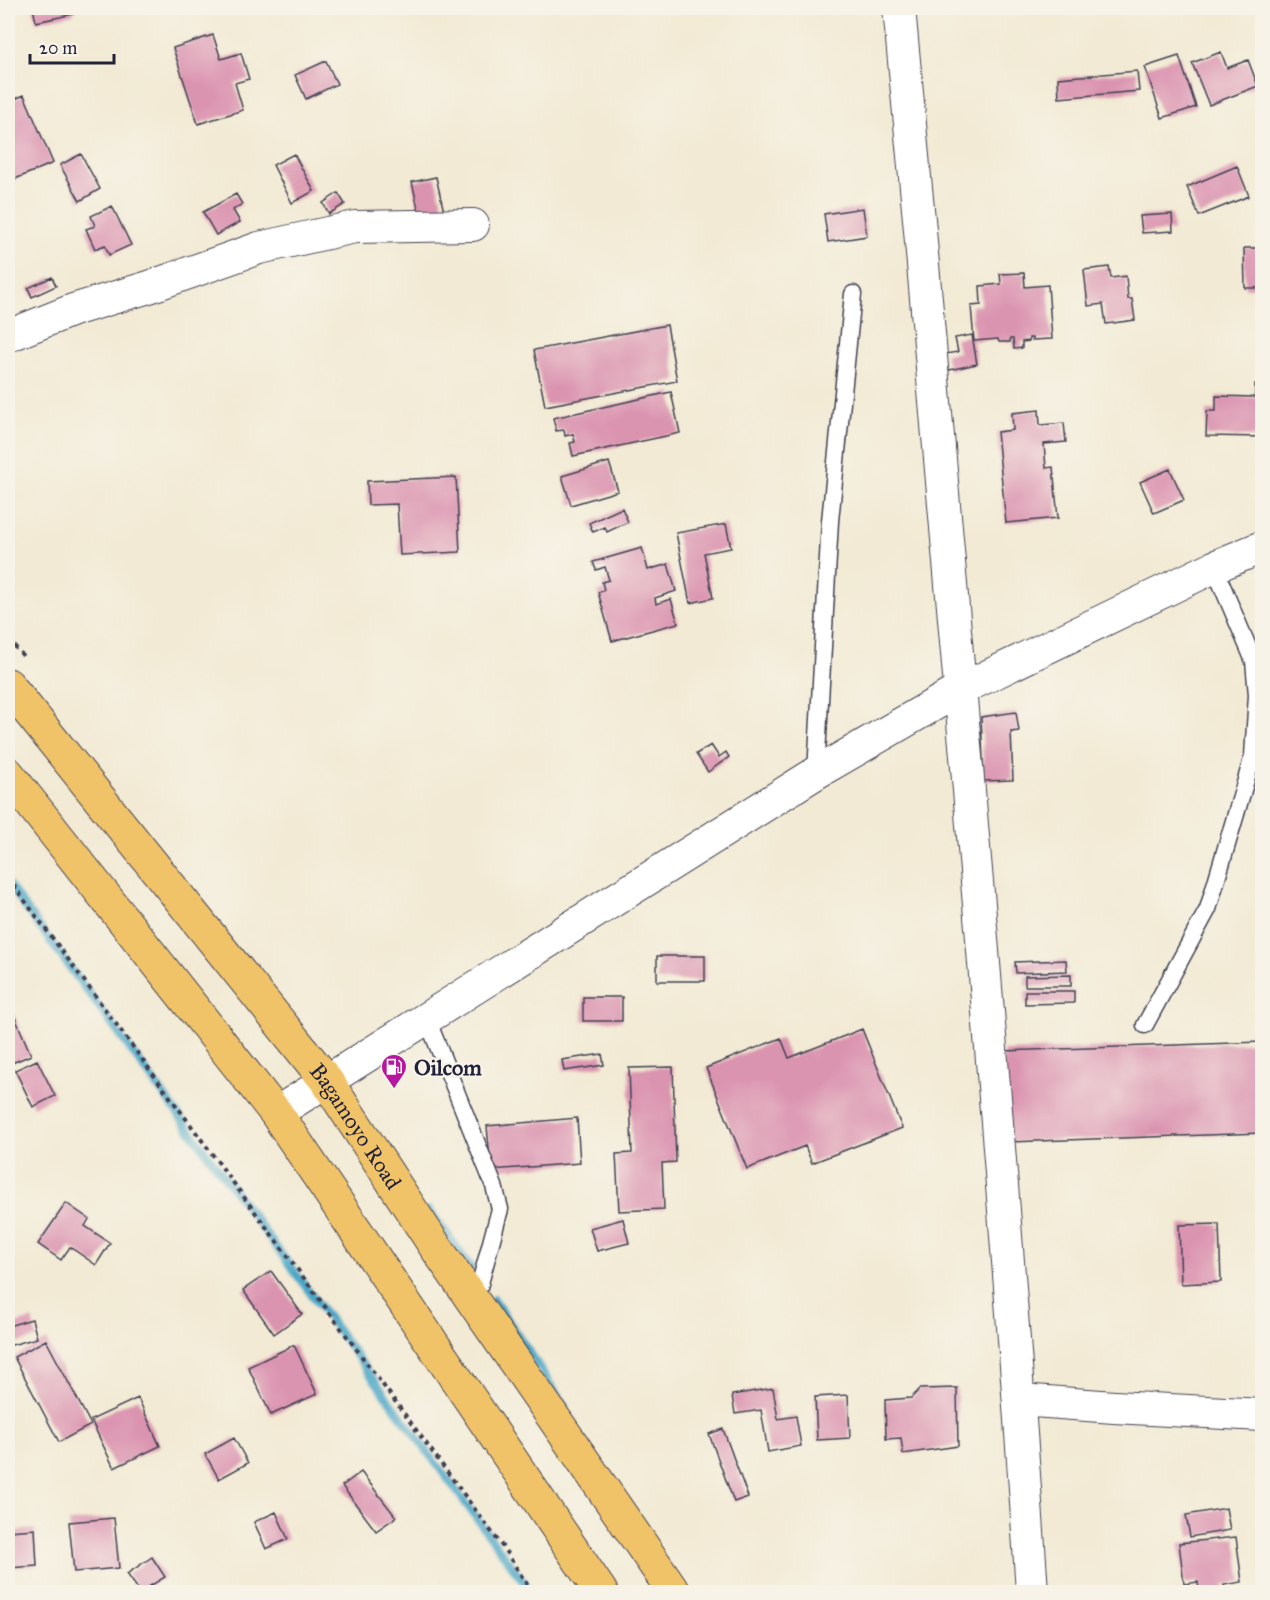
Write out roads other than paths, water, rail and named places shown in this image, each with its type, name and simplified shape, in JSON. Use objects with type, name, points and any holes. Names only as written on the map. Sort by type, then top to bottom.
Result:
[{"type":"highway","name":"Bagamoyo Road","points":[[8,685],[326,1080],[474,1303],[674,1593]]},
{"type":"highway","points":[[8,774],[276,1113],[601,1593]]},
{"type":"street","points":[[898,8],[961,688],[1020,1400],[1032,1593]]},
{"type":"street","points":[[8,336],[73,310],[149,287],[259,248],[355,227],[473,225]]},
{"type":"street","points":[[276,1113],[816,773],[961,688],[1214,567],[1263,547]]},
{"type":"street","points":[[1020,1400],[1263,1415]]},
{"type":"lane","points":[[816,773],[830,521],[853,294]]},
{"type":"lane","points":[[1144,1024],[1208,909],[1253,756],[1257,695],[1254,661],[1214,567]]},
{"type":"lane","points":[[427,1019],[494,1186],[500,1209],[474,1303]]},
{"type":"waterway","points":[[8,884],[531,1592]]},
{"type":"waterway","points":[[430,1210],[473,1270]]},
{"type":"waterway","points":[[494,1299],[565,1406]]},
{"type":"place","name":"Oilcom","points":[[394,1090]]}]
